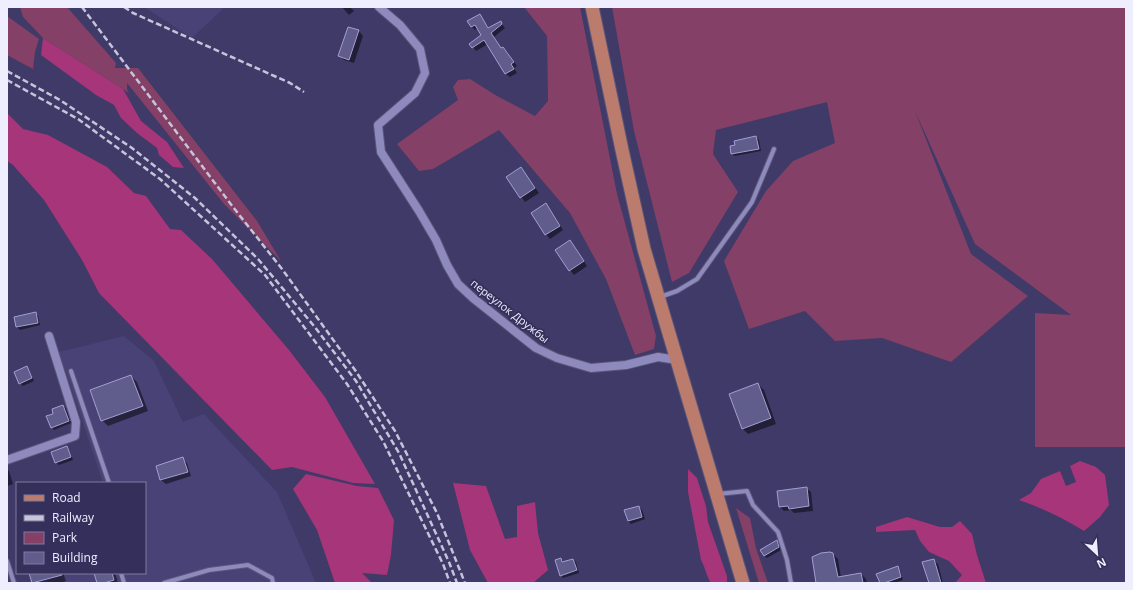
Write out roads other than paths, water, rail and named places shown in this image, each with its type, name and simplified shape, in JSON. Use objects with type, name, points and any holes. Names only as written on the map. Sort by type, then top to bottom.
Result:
[{"type":"main road","points":[[592,7],[644,249],[743,583]]},
{"type":"street","name":"переулок Дружбы","points":[[379,7],[400,25],[420,49],[425,73],[415,94],[378,125],[381,152],[420,211],[436,240],[447,266],[458,284],[473,298],[536,348],[557,358],[591,368],[626,365],[658,357],[677,360]]},
{"type":"street","points":[[7,460],[75,436],[76,422],[49,336]]},
{"type":"lane","points":[[659,297],[677,291],[697,279],[752,202],[774,149]]},
{"type":"lane","points":[[71,371],[109,482]]},
{"type":"lane","points":[[717,494],[747,491],[753,505],[778,532],[787,560],[792,583]]},
{"type":"lane","points":[[7,560],[14,583]]},
{"type":"lane","points":[[164,583],[209,570],[248,565],[272,578],[274,583]]},
{"type":"railway","points":[[82,7],[233,207],[282,269],[355,370],[395,431],[437,513],[465,583]]},
{"type":"railway","points":[[124,7],[133,13],[290,83],[304,92]]},
{"type":"railway","points":[[7,71],[60,100],[132,148],[195,198],[258,259],[314,326],[356,381],[399,453],[449,562],[457,583]]},
{"type":"railway","points":[[7,80],[78,119],[160,179],[265,275],[347,384],[383,441],[443,564],[450,583]]}]
